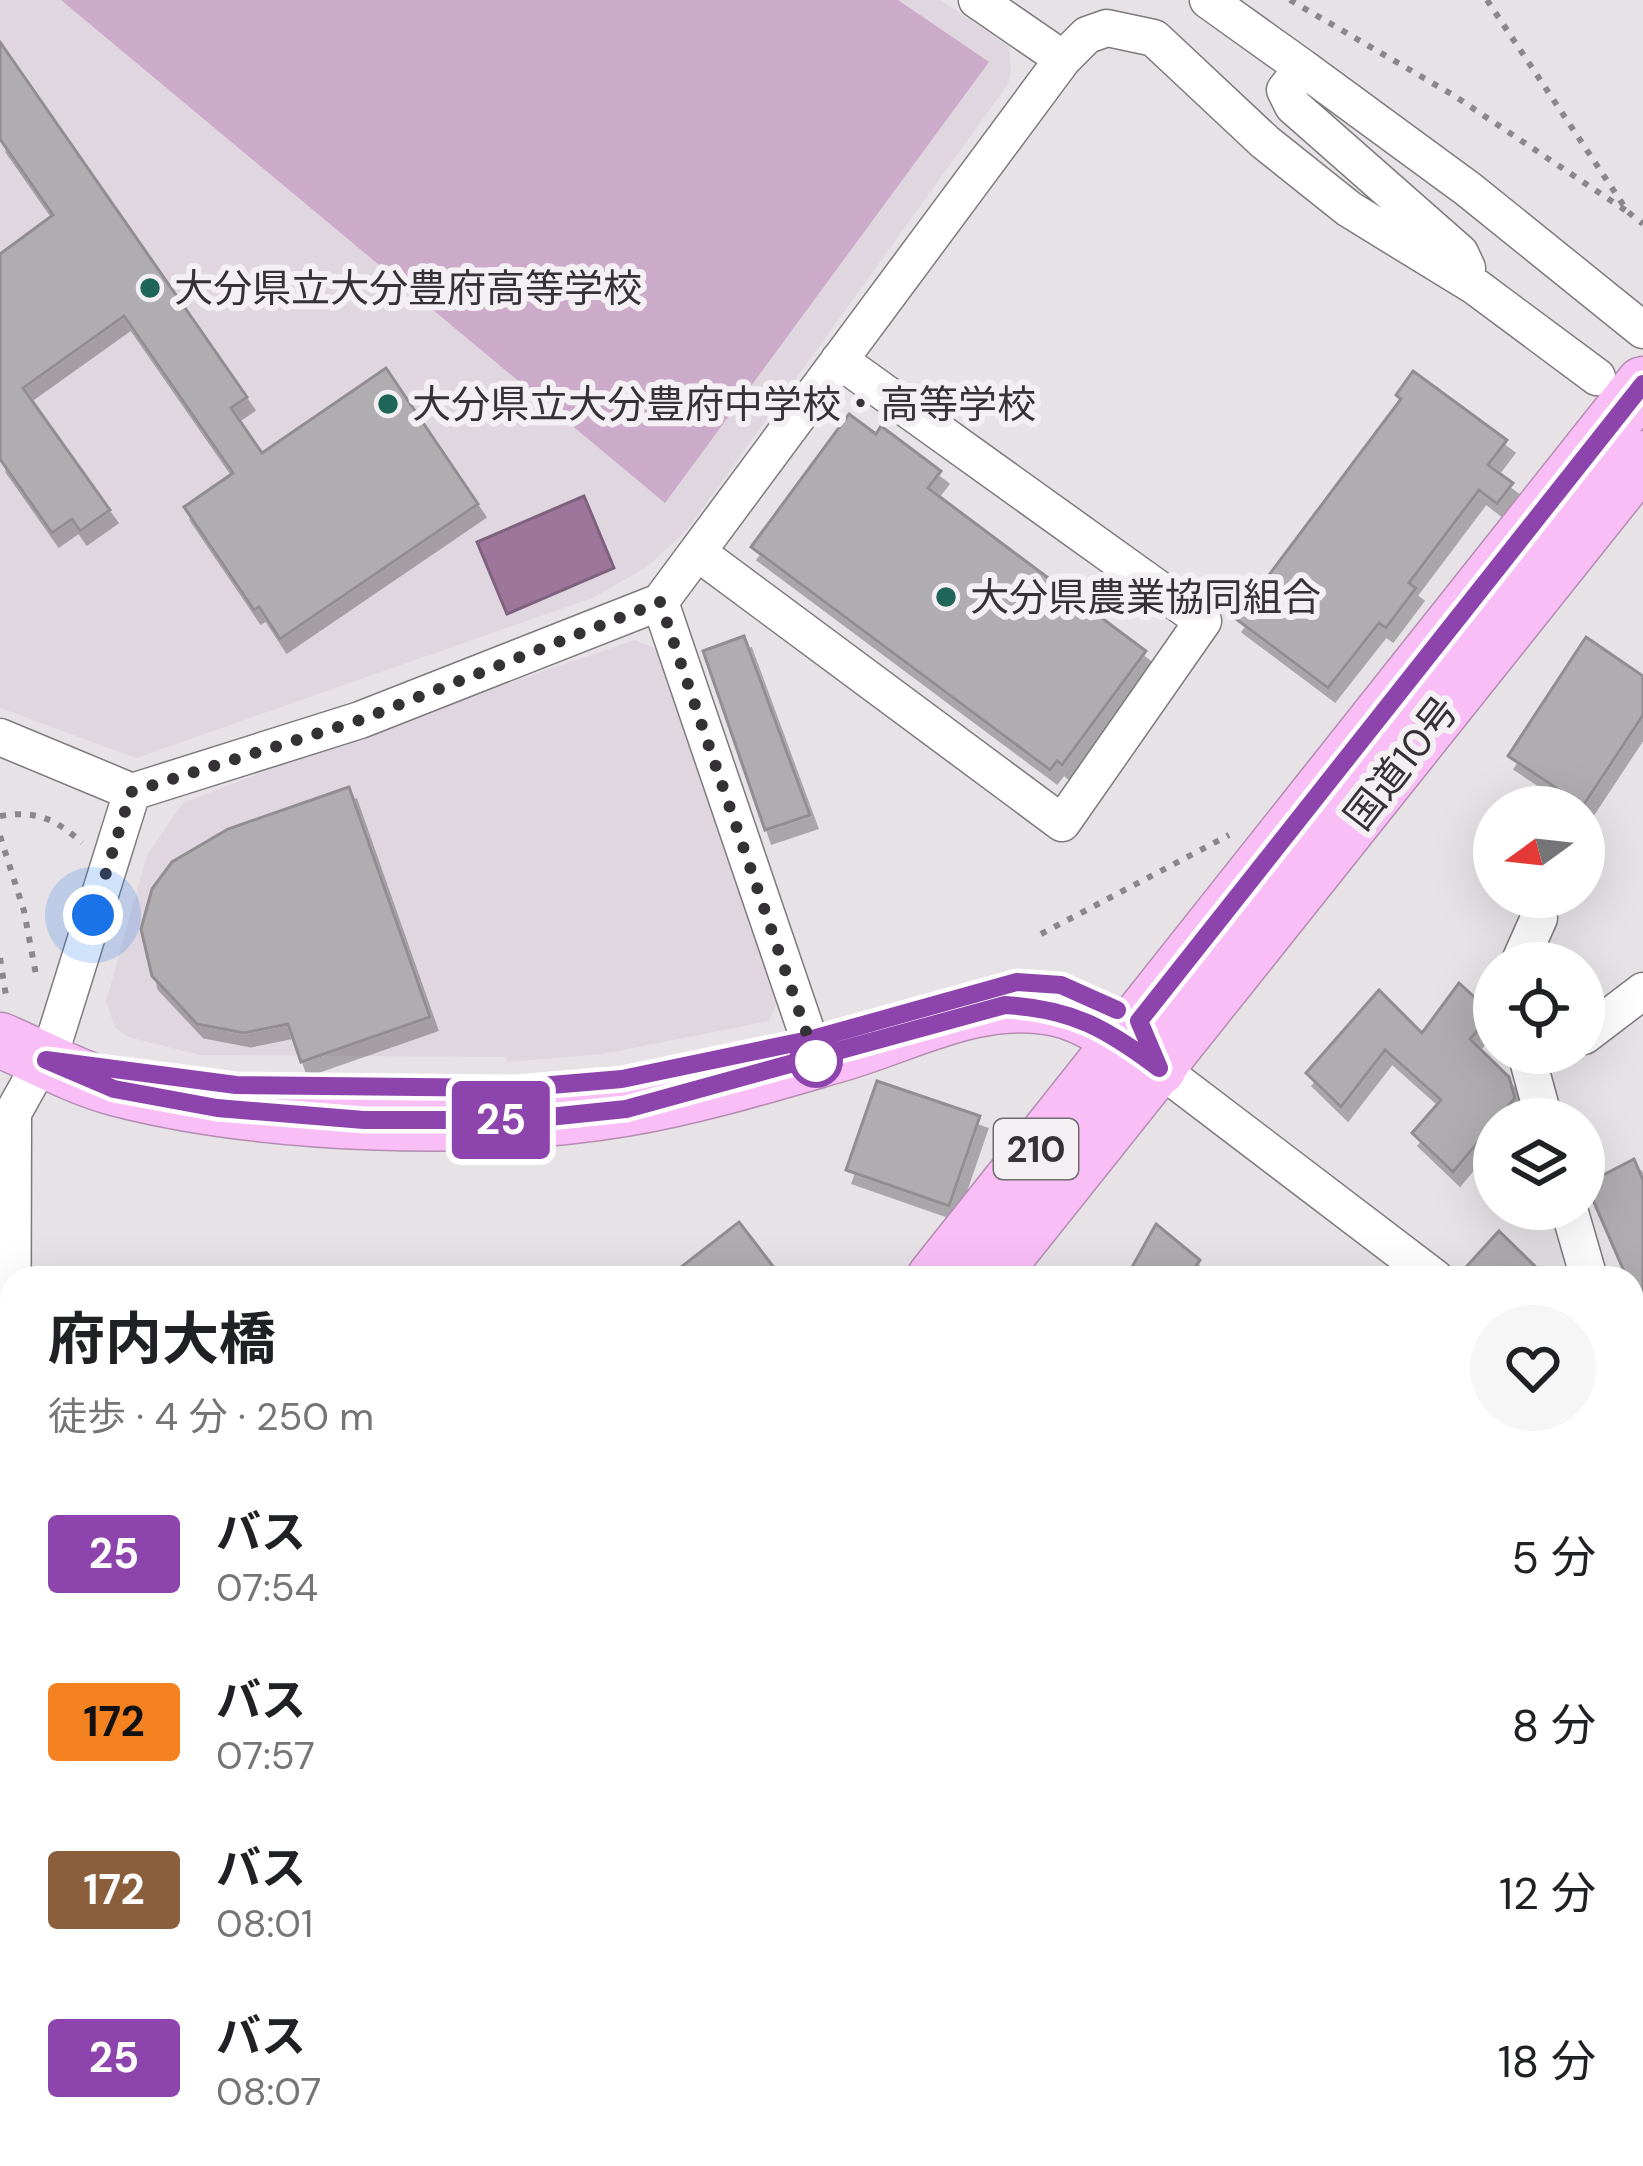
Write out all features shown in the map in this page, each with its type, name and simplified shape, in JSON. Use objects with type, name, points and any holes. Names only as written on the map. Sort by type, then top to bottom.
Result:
[{"type":"highway","name":"国道10号","points":[[1140,1043],[1620,380]]},
{"type":"highway","name":"国道10号","points":[[1140,1043],[1643,458]]},
{"type":"highway","points":[[18,1035],[236,1085],[516,1088],[622,1079],[809,1040],[946,998],[1017,982],[1061,985],[1140,1043]]},
{"type":"highway","points":[[18,1035],[114,1089],[217,1108],[364,1120],[520,1120],[626,1109],[840,1054],[993,1006],[1059,1009],[1140,1043]]},
{"type":"highway","name":"210","points":[[1008,1266],[1140,1043]]},
{"type":"highway","name":"210","points":[[945,1266],[1140,1043]]},
{"type":"street","points":[[977,0],[1063,58]]},
{"type":"street","points":[[1208,0],[1468,189],[1643,330]]},
{"type":"street","points":[[0,737],[131,792],[360,720],[660,602],[1063,58],[1087,35],[1108,28],[1154,38],[1265,142],[1349,209],[1620,380]]},
{"type":"street","points":[[1304,68],[1286,91],[1293,106],[1460,253],[1476,287]]},
{"type":"street","points":[[697,552],[1062,823],[1203,621],[839,359]]},
{"type":"street","points":[[660,602],[809,1040]]},
{"type":"street","points":[[13,1266],[18,1035],[131,792]]},
{"type":"street","points":[[1529,942],[1539,918]]},
{"type":"street","points":[[1605,1020],[1643,991]]},
{"type":"street","points":[[1140,1043],[1420,1266]]},
{"type":"street","points":[[1575,1230],[1586,1266]]},
{"type":"path","points":[[1290,0],[1453,95],[1643,224]]},
{"type":"path","points":[[1486,0],[1628,212]]},
{"type":"path","points":[[0,816],[30,813],[56,820],[83,844]]},
{"type":"path","points":[[1041,934],[1232,834]]},
{"type":"path","points":[[0,836],[24,911],[38,989]]},
{"type":"path","points":[[0,958],[18,1035]]},
{"type":"shaded area","name":"大分県立大分豊府中学校・高等学校","points":[[0,0],[941,0],[1009,47],[1011,71],[1008,84],[687,530],[647,567],[592,598],[136,758],[0,708]]},
{"type":"shaded area","points":[[61,0],[898,0],[989,62],[665,503]]},
{"type":"shaded area","points":[[584,496],[614,568],[507,614],[477,542]]},
{"type":"shaded area","points":[[635,640],[665,653],[781,992],[769,1021],[603,1054],[507,1062],[506,1057],[200,1055],[128,1037],[115,1027],[106,1002],[147,855],[183,803],[380,727]]},
{"type":"building","points":[[0,42],[247,397],[231,408],[262,453],[386,368],[478,504],[280,639],[259,607],[254,610],[184,507],[233,473],[124,316],[23,388],[110,510],[80,531],[72,519],[52,533],[0,459],[0,254],[53,215],[0,139]]},
{"type":"building","points":[[1413,371],[1507,440],[1488,465],[1513,483],[1497,504],[1479,490],[1409,583],[1416,588],[1386,628],[1379,623],[1328,688],[1236,619],[1401,399],[1396,395]]},
{"type":"building","name":"大分県農業協同組合","points":[[849,414],[876,434],[881,426],[941,471],[928,488],[1146,651],[1062,765],[1057,761],[1050,770],[751,547]]},
{"type":"building","points":[[744,636],[810,815],[765,830],[703,651]]},
{"type":"building","points":[[1586,637],[1643,676],[1643,715],[1596,786],[1553,786],[1508,756]]},
{"type":"building","points":[[349,787],[430,1017],[301,1062],[288,1024],[244,1033],[197,1024],[152,976],[141,929],[152,889],[172,862],[228,829]]},
{"type":"building","points":[[1459,983],[1473,996],[1473,1074],[1506,1074],[1515,1098],[1473,1098],[1473,1148],[1453,1172],[1412,1133],[1441,1100],[1385,1050],[1341,1107],[1306,1073],[1379,990],[1422,1033]]},
{"type":"building","points":[[877,1081],[980,1116],[949,1206],[846,1170]]},
{"type":"building","points":[[1634,1159],[1643,1180],[1643,1266],[1622,1266],[1605,1228],[1605,1174]]},
{"type":"building","points":[[739,1222],[773,1266],[682,1266]]},
{"type":"building","points":[[1156,1224],[1200,1260],[1196,1266],[1133,1266]]},
{"type":"building","points":[[1499,1231],[1535,1266],[1467,1266]]},
{"type":"bus line","name":"25","points":[[1117,1010],[1061,985],[1017,982],[901,1010],[809,1040],[622,1079],[516,1088],[236,1085],[120,1066],[46,1060],[114,1089],[217,1108],[364,1120],[520,1120],[626,1109],[1005,1005],[1059,1009],[1122,1040],[1159,1068],[1139,1021],[1643,384]]},
{"type":"place","name":"大分県立大分豊府高等学校","points":[[150,288]]},
{"type":"place","name":"大分県立大分豊府中学校・高等学校","points":[[388,404]]},
{"type":"place","name":"大分県農業協同組合","points":[[946,597]]},
{"type":"route","points":[[93,915],[131,792],[360,720],[660,602],[816,1061]]}]
